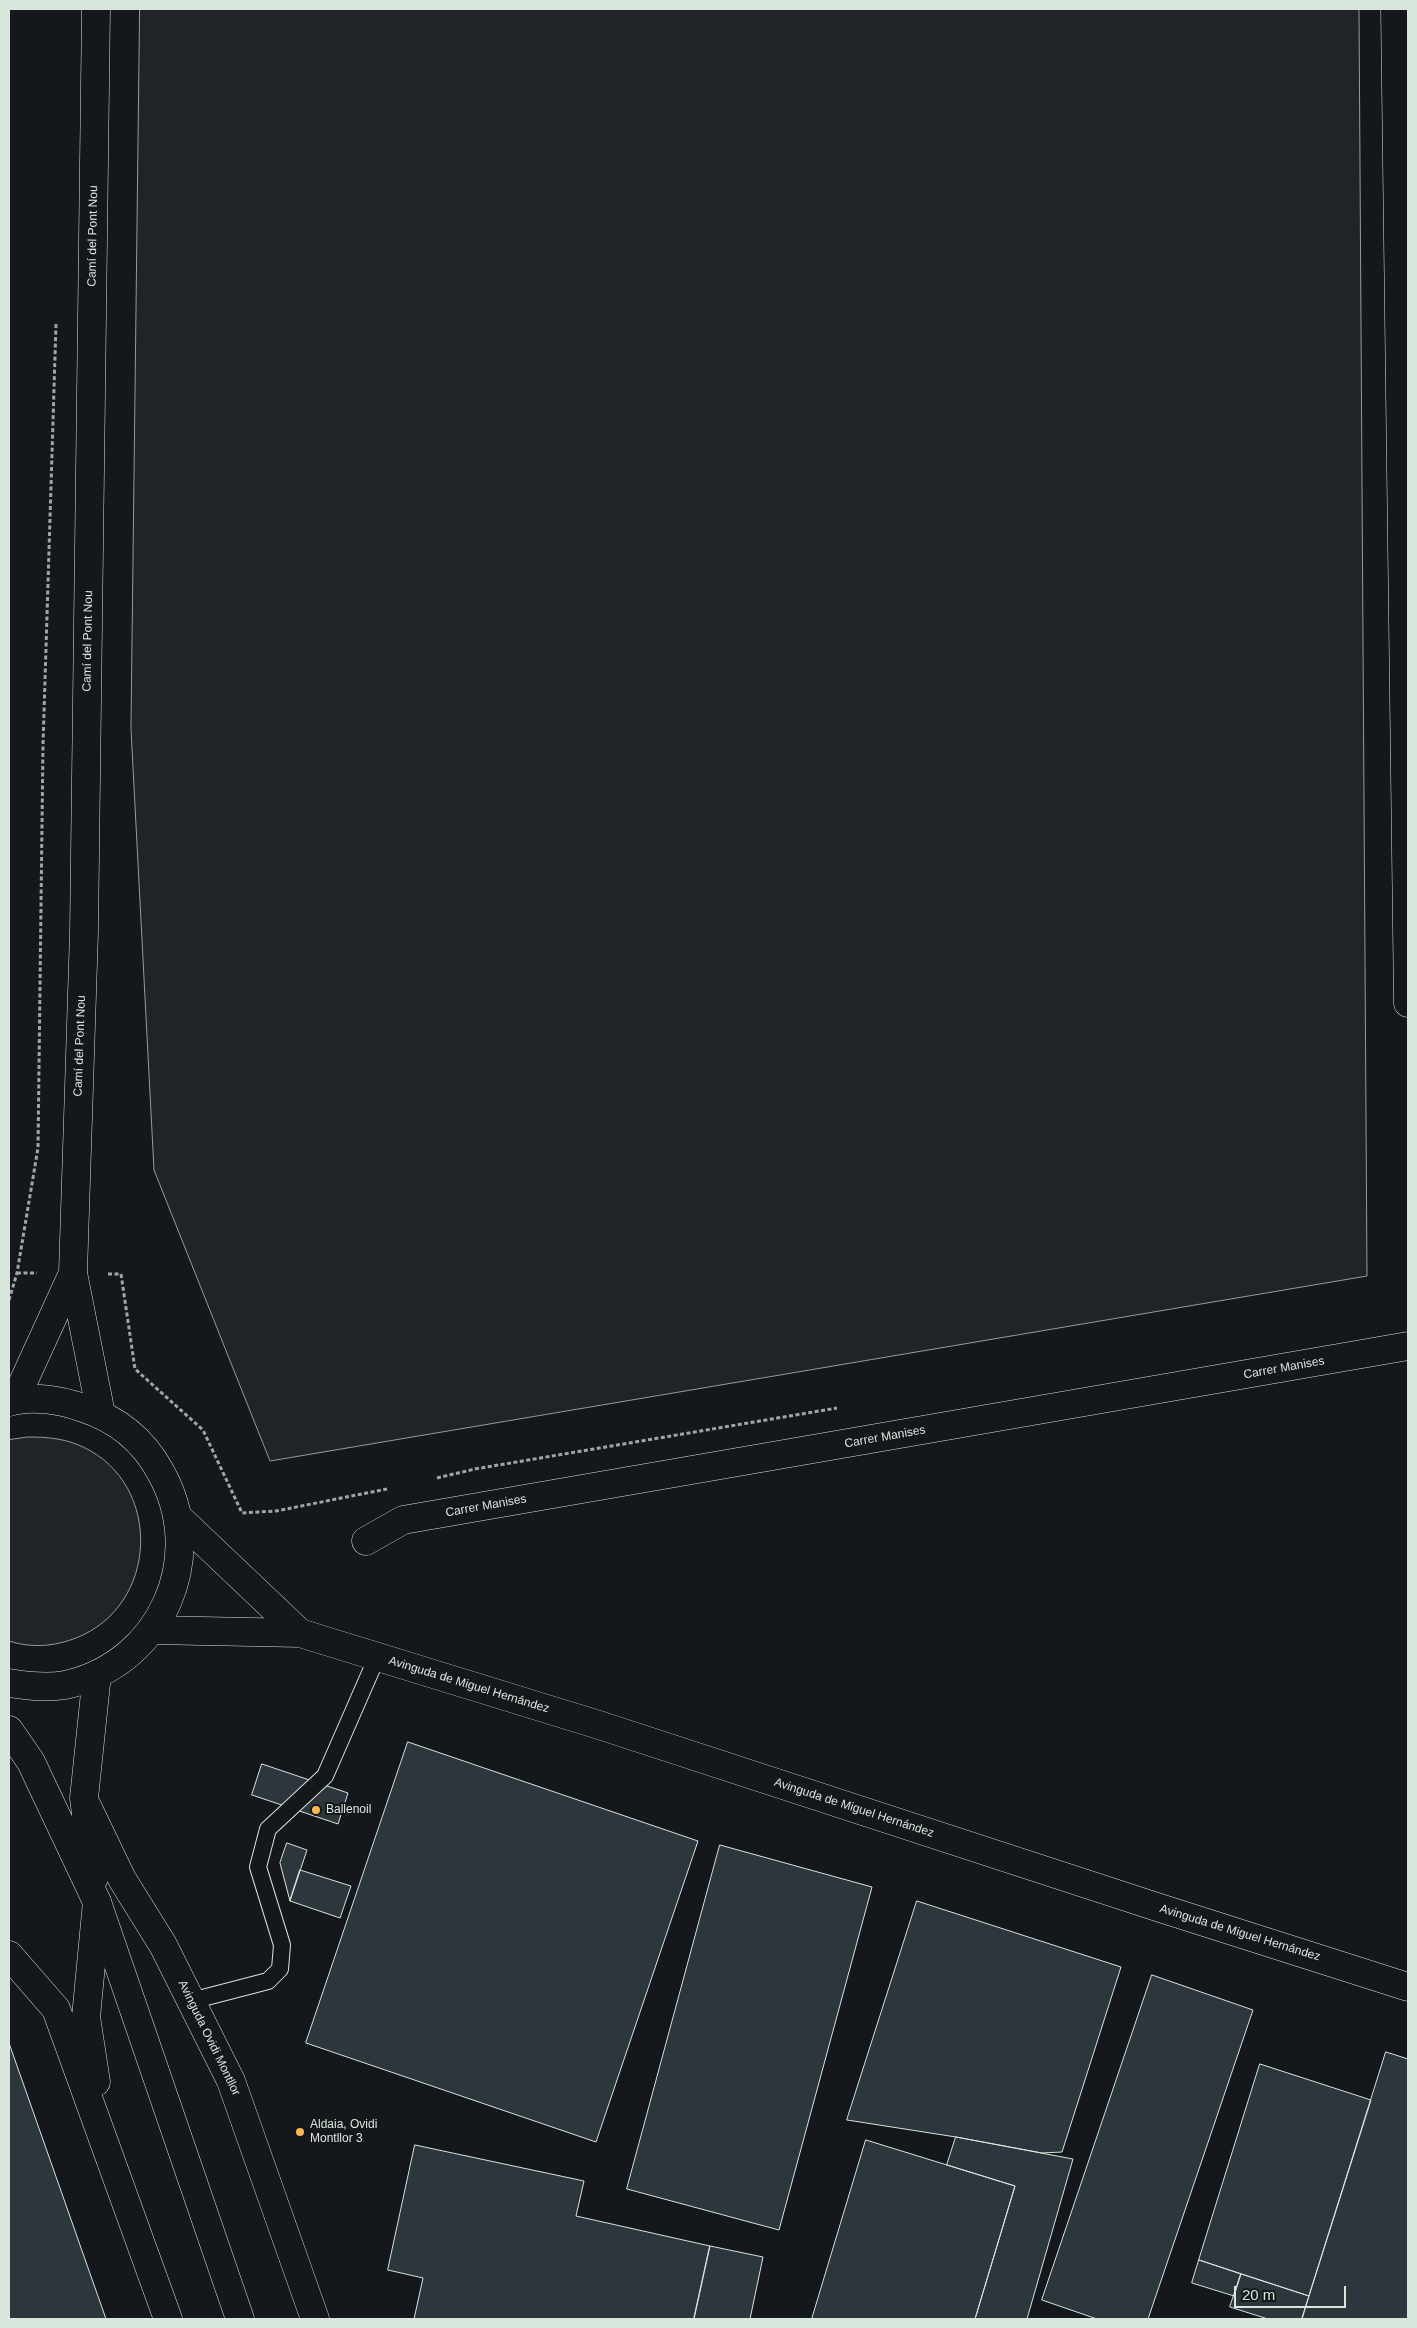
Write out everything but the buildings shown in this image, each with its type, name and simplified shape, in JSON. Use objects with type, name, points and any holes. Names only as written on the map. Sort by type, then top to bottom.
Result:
[{"type":"street","name":"Camí del Pont Nou","points":[[96,9],[84,932],[73,1273],[101,1414]]},
{"type":"street","points":[[1395,9],[1404,353],[1408,1003]]},
{"type":"street","name":"Camí del Pont Nou","points":[[12,1401],[73,1273]]},
{"type":"street","name":"Carrer Manises","points":[[366,1541],[403,1520],[1408,1346]]},
{"type":"street","points":[[9,1683],[31,1687],[65,1685],[97,1674],[127,1656],[152,1630],[167,1605],[177,1577],[181,1548],[179,1518],[169,1486],[152,1457],[130,1432],[101,1414],[59,1400],[12,1401]]},
{"type":"street","name":"Avinguda de Miguel Hernández","points":[[179,1518],[300,1633]]},
{"type":"street","name":"Avinguda de Miguel Hernández","points":[[152,1630],[300,1633],[599,1725],[1160,1908],[1408,1986]]},
{"type":"street","points":[[97,1674],[84,1798],[97,1902],[86,2017],[104,2140]]},
{"type":"street","points":[[9,1730],[31,1762],[97,1902],[240,2319]]},
{"type":"street","name":"Avinguda Ovidi Montllor","points":[[84,1798],[122,1879],[163,1945],[231,2081],[316,2319]]},
{"type":"street","points":[[9,1955],[56,2009],[168,2319]]},
{"type":"lane","points":[[191,2001],[268,1981],[280,1969],[282,1945],[258,1868],[268,1829],[324,1776],[377,1657]]},
{"type":"path","points":[[9,1300],[17,1273],[38,1148],[43,745],[56,317]]},
{"type":"path","points":[[73,1273],[121,1274],[135,1369],[203,1430],[242,1513],[276,1511],[397,1487]]},
{"type":"path","points":[[436,1478],[475,1469],[842,1407]]},
{"type":"shaded area","points":[[140,9],[1359,9],[1367,1276],[270,1461],[154,1170],[131,729]]},
{"type":"shaded area","points":[[28,1437],[52,1438],[70,1442],[104,1460],[124,1482],[136,1508],[141,1537],[138,1566],[127,1594],[109,1617],[74,1639],[56,1644],[37,1646],[9,1641],[9,1440]]},
{"type":"place","name":"Ballenoil","points":[[316,1810]]},
{"type":"place","name":"Aldaia, Ovidi Montllor 3","points":[[300,2132]]}]
